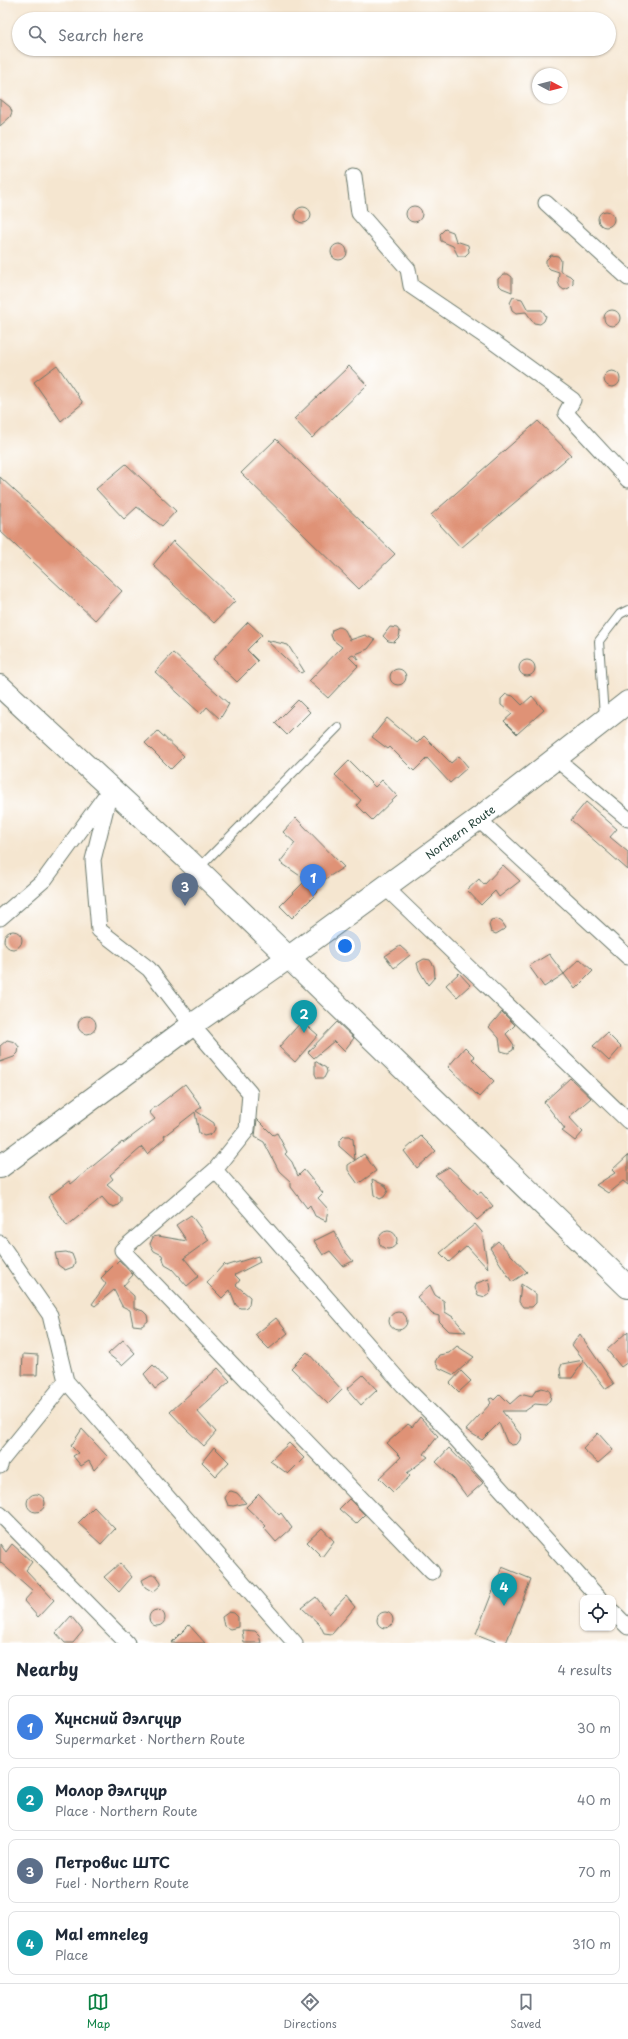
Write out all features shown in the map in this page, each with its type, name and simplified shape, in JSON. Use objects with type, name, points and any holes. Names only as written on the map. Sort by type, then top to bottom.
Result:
[{"type":"main road","points":[[0,686],[198,869],[628,1287]]},
{"type":"main road","name":"Northern Route","points":[[0,1167],[192,1024],[288,958],[478,819],[628,702]]},
{"type":"street","points":[[354,176],[359,213],[408,269],[411,286],[492,341],[573,400],[566,413],[628,480]]},
{"type":"street","points":[[546,204],[628,278]]},
{"type":"street","points":[[555,758],[628,819]]},
{"type":"street","points":[[0,918],[45,879],[111,788]]},
{"type":"street","points":[[111,788],[93,860],[99,930],[148,969],[250,1093],[247,1130],[215,1170],[122,1250],[432,1572]]},
{"type":"street","points":[[478,819],[628,957]]},
{"type":"street","points":[[385,887],[628,1121]]},
{"type":"street","points":[[215,1170],[403,1385],[437,1418],[597,1595]]},
{"type":"street","points":[[0,1243],[50,1315],[66,1381],[296,1643]]},
{"type":"street","points":[[0,1466],[1,1461],[66,1381]]},
{"type":"street","points":[[0,1514],[127,1643]]},
{"type":"street","points":[[616,1615],[628,1627]]},
{"type":"lane","points":[[604,720],[599,641],[620,614],[628,610]]},
{"type":"lane","points":[[198,869],[338,727]]},
{"type":"building","points":[[0,99],[10,107],[12,112],[10,117],[0,126]]},
{"type":"building","points":[[414,206],[421,211],[422,214],[417,221],[414,222],[407,217],[406,214],[411,207]]},
{"type":"building","points":[[303,207],[310,212],[311,215],[306,222],[303,223],[296,218],[295,215],[300,208]]},
{"type":"building","points":[[606,211],[613,216],[614,219],[609,226],[606,227],[599,222],[598,219],[603,212]]},
{"type":"building","points":[[445,229],[453,232],[456,241],[468,245],[469,252],[465,256],[458,256],[453,246],[441,241],[440,234]]},
{"type":"building","points":[[339,244],[346,249],[347,252],[342,259],[339,260],[332,255],[331,252],[336,245]]},
{"type":"building","points":[[551,255],[558,256],[561,260],[560,271],[573,279],[573,284],[569,288],[564,290],[560,287],[558,282],[559,272],[550,269],[546,265],[546,260]]},
{"type":"building","points":[[504,274],[508,274],[512,277],[512,292],[502,288],[498,284],[498,279]]},
{"type":"building","points":[[513,297],[522,299],[528,310],[542,310],[546,316],[544,321],[540,324],[534,323],[526,312],[516,313],[512,310],[510,303]]},
{"type":"building","points":[[612,310],[619,315],[620,318],[615,325],[612,326],[605,321],[604,318],[609,311]]},
{"type":"building","points":[[57,365],[83,403],[61,421],[34,382]]},
{"type":"building","points":[[349,366],[367,385],[312,438],[294,419]]},
{"type":"building","points":[[612,371],[619,376],[620,379],[615,386],[612,387],[605,382],[604,379],[609,372]]},
{"type":"building","points":[[538,421],[571,455],[461,548],[431,515]]},
{"type":"building","points":[[276,439],[395,554],[359,589],[241,473]]},
{"type":"building","points":[[126,464],[176,511],[162,526],[137,507],[124,519],[96,489]]},
{"type":"building","points":[[0,477],[122,591],[95,620],[0,531]]},
{"type":"building","points":[[173,541],[235,601],[214,623],[153,565]]},
{"type":"building","points":[[248,622],[262,635],[247,650],[258,661],[237,682],[213,659]]},
{"type":"building","points":[[339,627],[345,630],[350,640],[365,635],[375,640],[368,649],[356,654],[359,660],[353,655],[349,657],[358,666],[328,698],[309,681],[342,647],[333,640],[331,635],[332,630]]},
{"type":"building","points":[[390,627],[397,628],[400,632],[399,637],[394,642],[388,641],[383,636]]},
{"type":"building","points":[[266,640],[288,645],[304,671],[301,673]]},
{"type":"building","points":[[173,653],[229,704],[220,719],[207,707],[201,714],[155,672]]},
{"type":"building","points":[[527,660],[534,665],[535,668],[530,675],[527,676],[520,671],[519,668],[524,661]]},
{"type":"building","points":[[398,669],[405,674],[406,677],[401,684],[398,685],[391,680],[390,677],[395,670]]},
{"type":"building","points":[[506,694],[513,696],[522,705],[532,696],[544,710],[517,734],[504,721],[512,714],[501,705],[501,699]]},
{"type":"building","points":[[298,700],[310,712],[287,735],[275,723]]},
{"type":"building","points":[[387,718],[417,743],[424,736],[451,763],[459,756],[468,767],[450,783],[427,758],[414,771],[390,747],[388,749],[372,737]]},
{"type":"building","points":[[158,731],[184,756],[171,769],[145,743]]},
{"type":"building","points":[[349,761],[375,787],[382,780],[397,796],[372,820],[357,805],[361,800],[335,775]]},
{"type":"building","points":[[586,802],[617,829],[610,837],[628,852],[628,870],[571,820]]},
{"type":"building","points":[[296,818],[344,867],[313,887],[318,892],[292,918],[280,906],[306,880],[280,862],[295,843],[283,832]]},
{"type":"building","points":[[503,865],[520,881],[499,897],[495,891],[481,905],[467,890],[479,879],[484,885]]},
{"type":"building","points":[[497,919],[502,922],[506,928],[496,934],[491,932],[489,925],[491,920]]},
{"type":"building","points":[[13,931],[17,932],[21,936],[21,944],[17,948],[13,949],[9,948],[5,944],[4,940],[5,936],[9,932]]},
{"type":"building","points":[[400,946],[410,955],[394,968],[385,956]]},
{"type":"building","points":[[549,954],[564,974],[544,987],[529,966]]},
{"type":"building","points":[[424,959],[430,960],[434,966],[435,977],[428,985],[419,970],[417,963]]},
{"type":"building","points":[[580,959],[593,971],[575,989],[564,974]]},
{"type":"building","points":[[459,973],[470,985],[457,997],[446,985]]},
{"type":"building","points":[[502,1012],[515,1025],[506,1034],[514,1045],[513,1050],[508,1053],[501,1051],[499,1038],[489,1027]]},
{"type":"building","points":[[87,1016],[91,1017],[95,1021],[95,1029],[91,1033],[87,1034],[83,1033],[79,1029],[78,1025],[79,1021],[83,1017]]},
{"type":"building","points":[[302,1021],[318,1035],[295,1062],[279,1047]]},
{"type":"building","points":[[337,1022],[354,1038],[344,1051],[334,1041],[314,1058],[308,1052]]},
{"type":"building","points":[[607,1033],[621,1047],[609,1061],[593,1046]]},
{"type":"building","points":[[7,1040],[15,1042],[19,1047],[18,1053],[14,1057],[0,1062],[0,1046]]},
{"type":"building","points":[[465,1047],[475,1057],[472,1059],[494,1081],[479,1097],[448,1067]]},
{"type":"building","points":[[315,1061],[326,1068],[327,1072],[324,1078],[317,1078],[315,1074]]},
{"type":"building","points":[[570,1078],[591,1098],[569,1117],[583,1132],[575,1141],[562,1131],[565,1129],[544,1102]]},
{"type":"building","points":[[185,1084],[202,1107],[196,1111],[214,1123],[215,1129],[212,1134],[204,1136],[199,1133],[195,1112],[164,1136],[165,1138],[147,1154],[142,1147],[110,1175],[113,1179],[107,1184],[121,1196],[121,1201],[118,1205],[114,1207],[109,1205],[102,1197],[67,1226],[48,1197],[69,1181],[71,1184],[122,1142],[123,1143],[155,1119],[149,1112]]},
{"type":"building","points":[[257,1119],[273,1135],[277,1133],[287,1152],[285,1154],[292,1162],[298,1176],[304,1170],[323,1193],[318,1198],[328,1209],[326,1221],[315,1216],[310,1205],[307,1208],[291,1187],[291,1182],[279,1171],[264,1142],[255,1137]]},
{"type":"building","points":[[344,1136],[349,1136],[353,1139],[355,1160],[339,1146],[339,1141]]},
{"type":"building","points":[[421,1136],[436,1151],[417,1168],[404,1151]]},
{"type":"building","points":[[364,1154],[376,1171],[358,1184],[348,1170],[348,1165]]},
{"type":"building","points":[[628,1155],[628,1185],[623,1181],[608,1193],[596,1185],[615,1173],[612,1170]]},
{"type":"building","points":[[449,1167],[478,1194],[481,1192],[493,1206],[477,1220],[435,1175]]},
{"type":"building","points":[[372,1179],[386,1186],[388,1191],[384,1197],[380,1199],[374,1195]]},
{"type":"building","points":[[191,1215],[209,1240],[184,1258],[199,1276],[187,1286],[172,1269],[165,1265],[162,1255],[154,1251],[150,1244],[153,1237],[158,1236],[187,1241],[176,1225]]},
{"type":"building","points":[[475,1224],[482,1232],[488,1269],[467,1246],[449,1262],[440,1253]]},
{"type":"building","points":[[334,1231],[342,1248],[353,1261],[343,1266],[330,1251],[323,1255],[314,1241]]},
{"type":"building","points":[[388,1231],[394,1234],[397,1240],[394,1246],[388,1249],[382,1246],[379,1240],[382,1234]]},
{"type":"building","points":[[498,1241],[527,1272],[512,1282],[490,1248]]},
{"type":"building","points":[[66,1252],[72,1254],[75,1262],[73,1267],[65,1270],[58,1265],[55,1253]]},
{"type":"building","points":[[258,1256],[260,1262],[235,1275],[240,1280],[236,1285],[250,1297],[249,1305],[245,1308],[240,1308],[236,1305],[230,1290],[222,1298],[207,1283],[224,1264],[226,1266]]},
{"type":"building","points":[[119,1260],[133,1275],[123,1286],[134,1296],[134,1308],[143,1311],[147,1315],[148,1321],[142,1326],[133,1325],[130,1310],[122,1306],[114,1290],[95,1306],[92,1304],[106,1284],[101,1278],[106,1273],[105,1271],[107,1272]]},
{"type":"building","points":[[489,1279],[491,1289],[489,1294],[485,1297],[478,1295],[475,1288],[477,1283]]},
{"type":"building","points":[[521,1284],[536,1294],[536,1303],[532,1307],[523,1307],[519,1302]]},
{"type":"building","points":[[430,1285],[435,1295],[444,1301],[445,1312],[453,1317],[466,1332],[449,1331],[439,1321],[439,1316],[432,1314],[417,1297]]},
{"type":"building","points":[[398,1312],[404,1315],[407,1321],[404,1327],[398,1330],[392,1327],[389,1321],[392,1315]]},
{"type":"building","points":[[276,1318],[288,1333],[269,1349],[255,1335]]},
{"type":"building","points":[[628,1331],[628,1362],[621,1367],[607,1350]]},
{"type":"building","points":[[580,1334],[614,1384],[606,1389],[584,1361],[572,1378],[561,1378],[560,1369],[562,1364],[584,1360],[572,1345]]},
{"type":"building","points":[[123,1340],[135,1353],[122,1365],[108,1354]]},
{"type":"building","points":[[457,1346],[474,1357],[454,1375],[439,1368],[435,1362],[439,1355],[449,1353]]},
{"type":"building","points":[[307,1352],[342,1390],[328,1404],[291,1368]]},
{"type":"building","points":[[23,1354],[38,1355],[37,1375],[22,1375]]},
{"type":"building","points":[[153,1365],[167,1380],[155,1389],[144,1374]]},
{"type":"building","points":[[218,1368],[230,1381],[197,1411],[216,1432],[204,1446],[170,1412]]},
{"type":"building","points":[[461,1371],[471,1381],[459,1392],[450,1383]]},
{"type":"building","points":[[363,1375],[377,1390],[361,1405],[347,1389]]},
{"type":"building","points":[[542,1388],[549,1390],[551,1395],[550,1400],[546,1405],[535,1404],[525,1411],[502,1411],[521,1435],[517,1444],[512,1445],[507,1442],[499,1423],[482,1440],[466,1430],[491,1403],[489,1399],[492,1398],[494,1400],[500,1394],[510,1404],[519,1396],[524,1394],[532,1396],[536,1390]]},
{"type":"building","points":[[420,1417],[438,1436],[424,1454],[428,1457],[407,1473],[410,1476],[393,1492],[379,1478],[401,1457],[387,1443],[408,1424],[412,1427]]},
{"type":"building","points":[[82,1429],[107,1456],[94,1470],[89,1461],[81,1466],[73,1456],[78,1453],[71,1446]]},
{"type":"building","points":[[598,1433],[613,1450],[598,1463],[583,1449]]},
{"type":"building","points":[[289,1443],[304,1458],[288,1474],[270,1461]]},
{"type":"building","points":[[214,1447],[229,1462],[216,1476],[202,1462]]},
{"type":"building","points":[[449,1448],[483,1483],[467,1497],[454,1479],[436,1462]]},
{"type":"building","points":[[231,1491],[237,1493],[246,1503],[233,1506],[228,1505],[225,1498],[228,1492]]},
{"type":"building","points":[[36,1494],[40,1495],[44,1499],[44,1507],[40,1511],[36,1512],[32,1511],[28,1507],[27,1503],[28,1499],[32,1495]]},
{"type":"building","points":[[259,1494],[279,1515],[281,1513],[292,1528],[276,1542],[264,1528],[266,1526],[246,1507]]},
{"type":"building","points":[[349,1499],[365,1515],[356,1524],[339,1509]]},
{"type":"building","points":[[94,1507],[115,1529],[101,1544],[78,1523]]},
{"type":"building","points":[[322,1528],[334,1541],[322,1557],[307,1542]]},
{"type":"building","points":[[0,1544],[6,1552],[12,1544],[32,1562],[26,1570],[54,1600],[38,1617],[24,1601],[33,1591],[0,1562]]},
{"type":"building","points":[[120,1563],[132,1577],[119,1592],[104,1577]]},
{"type":"building","points":[[502,1567],[531,1579],[506,1643],[499,1643],[476,1634]]},
{"type":"building","points":[[151,1575],[156,1575],[161,1582],[161,1585],[153,1592],[145,1587],[142,1580]]},
{"type":"building","points":[[346,1596],[355,1607],[332,1634],[324,1633],[320,1625],[302,1608],[316,1597],[329,1614]]},
{"type":"building","points":[[154,1610],[160,1610],[165,1615],[163,1624],[160,1626],[154,1626],[149,1621],[149,1615]]},
{"type":"building","points":[[229,1612],[234,1613],[238,1617],[238,1627],[230,1629],[224,1626],[222,1617]]},
{"type":"building","points":[[382,1612],[388,1612],[393,1617],[391,1626],[388,1628],[382,1628],[377,1623],[377,1617]]},
{"type":"building","points":[[71,1616],[83,1631],[73,1643],[65,1643],[56,1633]]},
{"type":"building","points":[[189,1625],[205,1643],[171,1643]]},
{"type":"building","points":[[242,1630],[255,1631],[259,1635],[261,1643],[244,1643]]},
{"type":"place","name":"Хүнсний дэлгүүр","points":[[313,897]]},
{"type":"place","name":"Петровис ШТС","points":[[185,906]]},
{"type":"place","name":"Молор дэлгүүр","points":[[304,1033]]},
{"type":"place","name":"Mal emneleg","points":[[504,1606]]}]
